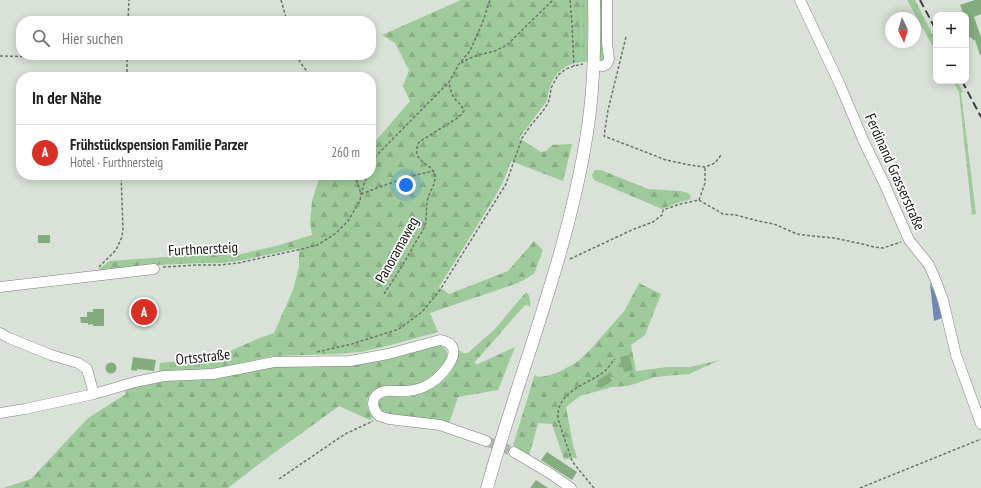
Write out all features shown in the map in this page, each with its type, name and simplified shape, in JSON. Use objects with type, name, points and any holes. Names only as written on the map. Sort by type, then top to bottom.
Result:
[{"type":"main road","points":[[487,488],[510,410],[554,274],[572,210],[582,165],[588,132],[594,65],[594,0]]},
{"type":"street","points":[[594,65],[603,66],[607,64],[609,59],[607,43],[607,0]]},
{"type":"street","name":"Ferdinand Grasserstraße","points":[[800,0],[840,85],[864,142],[909,240],[929,265],[936,281],[943,300],[956,355],[981,424]]},
{"type":"street","name":"Furthnersteig","points":[[0,286],[154,269]]},
{"type":"street","points":[[0,333],[51,355],[78,363],[87,369],[94,394]]},
{"type":"street","name":"Ortsstraße","points":[[0,414],[94,394],[135,382],[164,376],[213,374],[274,362],[350,360],[411,349],[440,340],[446,341],[453,349],[453,357],[449,366],[442,375],[419,389],[381,392],[375,396],[373,402],[373,408],[379,416]]},
{"type":"street","points":[[379,416],[389,419],[440,426],[486,441]]},
{"type":"street","points":[[514,452],[571,488]]},
{"type":"path","points":[[128,16],[129,0]]},
{"type":"path","points":[[281,0],[285,16]]},
{"type":"path","points":[[376,156],[449,82],[459,64],[470,51],[482,24],[490,0]]},
{"type":"path","points":[[459,64],[478,55],[495,51],[507,45],[553,0]]},
{"type":"path","points":[[570,0],[574,66]]},
{"type":"path","points":[[626,37],[608,110],[604,136],[666,160],[690,165],[705,167],[715,163],[721,155]]},
{"type":"path","points":[[0,56],[16,56]]},
{"type":"path","points":[[127,60],[127,72]]},
{"type":"path","points":[[299,60],[307,72]]},
{"type":"path","points":[[317,352],[352,344],[399,329],[422,312],[440,290],[506,184],[522,138],[548,103],[551,88],[558,75],[566,69],[580,64],[594,65]]},
{"type":"path","points":[[434,171],[421,161],[416,154],[417,147],[419,142],[459,117],[464,111],[461,104],[454,98],[450,90],[449,82]]},
{"type":"path","points":[[699,200],[705,183],[705,167]]},
{"type":"path","points":[[357,180],[361,194],[407,177],[434,171]]},
{"type":"path","name":"Panoramaweg","points":[[384,294],[424,228],[426,206],[434,184],[434,171]]},
{"type":"path","points":[[98,267],[116,250],[122,237],[121,180]]},
{"type":"path","name":"Furthnersteig","points":[[154,269],[160,267],[238,263],[316,245],[336,233],[348,221],[360,201],[365,180]]},
{"type":"path","points":[[570,259],[634,228],[653,222],[662,215],[663,210],[680,204],[699,200],[723,214],[736,215],[774,224],[797,234],[834,238],[883,248],[909,240]]},
{"type":"path","points":[[594,488],[572,461],[557,412],[564,398],[574,389],[590,381],[606,370],[614,359]]},
{"type":"path","points":[[279,479],[345,434],[376,420],[379,416]]},
{"type":"path","points":[[860,488],[981,439]]},
{"type":"green space","points":[[461,0],[580,0],[582,29],[580,62],[565,67],[554,77],[546,102],[519,138],[541,152],[546,151],[552,145],[572,144],[563,181],[511,161],[503,182],[493,200],[439,287],[449,294],[508,271],[534,241],[543,250],[534,274],[518,283],[430,313],[438,332],[360,352],[274,356],[206,370],[206,366],[228,352],[274,333],[293,290],[299,267],[299,248],[238,261],[156,265],[96,272],[109,261],[210,254],[237,255],[276,246],[312,235],[310,222],[312,201],[319,180],[376,180],[376,141],[410,101],[403,86],[409,70],[395,43],[382,35]]},
{"type":"green space","points":[[580,0],[588,0],[587,62],[580,62],[582,29]]},
{"type":"green space","points":[[600,0],[605,0],[607,59],[600,62]]},
{"type":"green space","points":[[907,0],[915,0],[933,35],[933,47],[921,25],[921,12],[914,12]]},
{"type":"green space","points":[[955,84],[959,84],[963,92],[961,93],[976,214],[972,215],[959,92]]},
{"type":"green space","points":[[595,170],[601,170],[648,189],[680,191],[688,193],[691,196],[689,200],[662,209],[594,180],[592,175]]},
{"type":"green space","points":[[639,283],[661,294],[645,335],[631,345],[636,371],[667,367],[690,367],[720,360],[689,374],[655,377],[628,386],[612,387],[580,396],[566,407],[577,458],[564,459],[552,424],[538,423],[529,456],[513,445],[535,374],[536,376],[540,377],[550,375],[577,362],[590,350],[625,310]]},
{"type":"green space","points":[[526,292],[529,297],[530,307],[527,305],[524,306],[474,363],[478,364],[515,347],[498,390],[458,397],[449,424],[381,413],[378,407],[380,399],[390,396],[408,397],[434,388],[448,376],[457,359],[459,350],[463,353],[468,353],[495,329]]},
{"type":"green space","points":[[439,345],[446,351],[447,355],[445,362],[428,378],[420,383],[411,385],[379,388],[371,393],[367,399],[367,403],[368,409],[373,418],[370,420],[339,406],[228,488],[3,488],[31,479],[88,418],[126,394],[125,389],[166,380],[275,367],[363,364],[390,359]]},
{"type":"green space","points":[[221,351],[228,352],[206,366],[206,370],[159,372],[160,363],[197,359]]},
{"type":"water","points":[[930,283],[935,293],[942,318],[934,321]]},
{"type":"building","points":[[975,0],[981,0],[981,14],[974,17],[981,37],[981,55],[975,40],[971,37],[969,38],[969,12],[963,12],[960,5]]},
{"type":"building","points":[[38,235],[50,235],[50,243],[38,243]]},
{"type":"building","points":[[93,309],[104,309],[104,326],[93,326],[93,324],[88,325],[88,323],[81,323],[80,317],[87,317],[87,312],[93,312]]},
{"type":"building","points":[[153,309],[154,323],[136,324],[136,310]]},
{"type":"building","points":[[629,355],[633,370],[624,372],[620,357]]},
{"type":"building","points":[[133,357],[156,360],[154,371],[137,369],[137,371],[131,370]]},
{"type":"building","points":[[109,363],[113,363],[115,364],[115,372],[109,373],[106,370],[106,366]]},
{"type":"building","points":[[608,374],[612,381],[601,388],[597,381]]},
{"type":"building","points":[[547,452],[577,472],[572,480],[541,460]]},
{"type":"building","points":[[536,480],[548,488],[530,488]]},
{"type":"tunnel","points":[[486,441],[514,452]]},
{"type":"railway","points":[[920,0],[933,24]]},
{"type":"railway","points":[[964,84],[981,117]]},
{"type":"place","name":"Frühstückspension Familie Parzer","points":[[144,312]]}]
